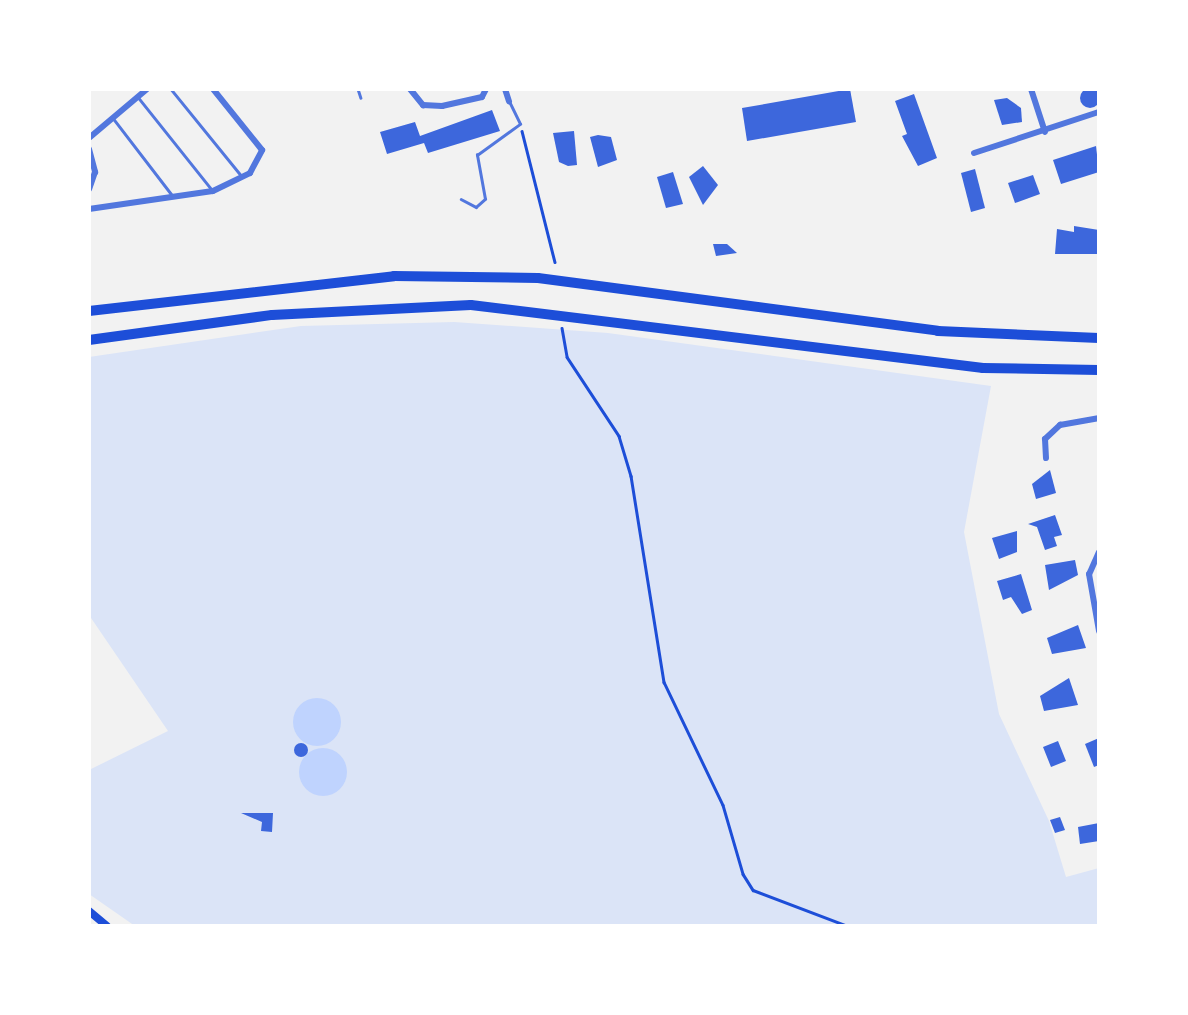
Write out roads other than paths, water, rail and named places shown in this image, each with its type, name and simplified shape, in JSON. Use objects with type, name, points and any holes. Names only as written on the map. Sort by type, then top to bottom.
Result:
[{"type":"highway","points":[[89,311],[394,276],[538,278],[938,331],[1099,338]]},
{"type":"highway","points":[[89,340],[272,315],[471,305],[983,368],[1099,370]]},
{"type":"main road","points":[[89,911],[107,926]]},
{"type":"street","points":[[89,138],[147,89]]},
{"type":"street","points":[[89,209],[213,191],[244,177],[262,150],[213,89]]},
{"type":"street","points":[[411,89],[423,105],[442,107],[482,97],[486,89]]},
{"type":"street","points":[[505,89],[509,101]]},
{"type":"street","points":[[1031,89],[1045,132]]},
{"type":"street","points":[[974,153],[1045,132],[1099,112]]},
{"type":"street","points":[[89,149],[95,172],[89,189]]},
{"type":"street","points":[[1046,458],[1045,439],[1060,425],[1099,418]]},
{"type":"street","points":[[1099,552],[1089,574],[1099,631]]},
{"type":"lane","points":[[171,89],[244,177]]},
{"type":"lane","points":[[358,89],[361,98]]},
{"type":"lane","points":[[138,97],[213,191]]},
{"type":"lane","points":[[461,199],[476,207],[485,199],[477,155],[520,124],[509,101]]},
{"type":"lane","points":[[113,118],[172,195]]},
{"type":"water","points":[[317,698],[334,705],[341,722],[334,739],[317,746],[300,739],[293,722],[300,705]]},
{"type":"water","points":[[323,748],[340,755],[347,772],[340,789],[323,796],[306,789],[299,772],[306,755]]}]
